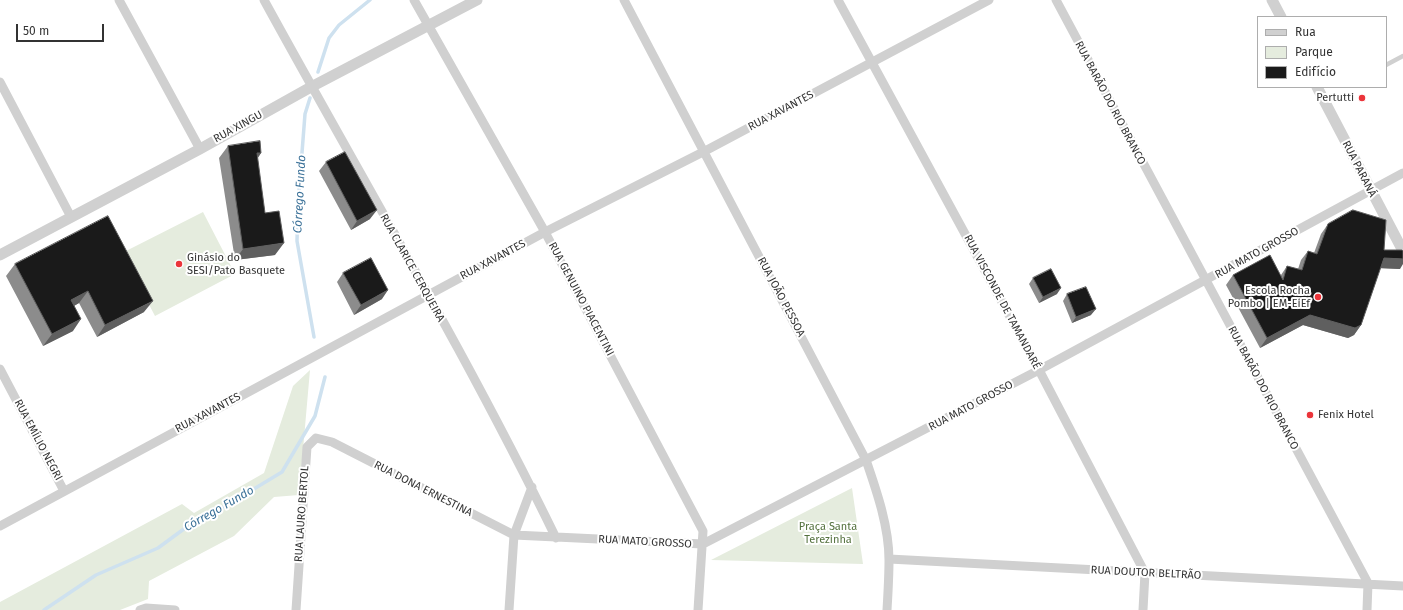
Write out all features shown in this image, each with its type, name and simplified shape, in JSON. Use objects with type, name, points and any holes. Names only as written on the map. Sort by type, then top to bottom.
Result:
[{"type":"street","points":[[119,0],[200,149]]},
{"type":"street","name":"RUA CLARICE CERQUEIRA","points":[[264,0],[428,295],[532,487],[556,538]]},
{"type":"street","name":"RUA GENUINO PIACENTINI","points":[[414,0],[427,26],[545,232],[703,531],[698,610]]},
{"type":"street","name":"RUA XINGU","points":[[0,255],[200,149],[311,87],[477,0]]},
{"type":"street","name":"RUA JOÃO PESSOA","points":[[624,0],[866,460],[883,516],[890,559],[887,610]]},
{"type":"street","name":"RUA VISCONDE DE TAMANDARÉ","points":[[838,0],[1039,370],[1145,573]]},
{"type":"street","name":"RUA XAVANTES","points":[[0,526],[64,490],[545,232],[705,152],[989,0]]},
{"type":"street","name":"RUA BARÃO DO RIO BRANCO","points":[[1056,0],[1368,584]]},
{"type":"street","points":[[1272,0],[1280,16]]},
{"type":"street","points":[[0,82],[71,217]]},
{"type":"street","name":"RUA PARANÁ","points":[[1318,88],[1370,191],[1403,251]]},
{"type":"street","name":"RUA MATO GROSSO","points":[[514,535],[703,544],[1039,370],[1403,173]]},
{"type":"street","name":"RUA EMÍLIO NEGRI","points":[[0,368],[64,490]]},
{"type":"street","name":"RUA LAURO BERTOL","points":[[296,610],[307,447],[316,438],[332,442]]},
{"type":"street","name":"RUA DONA ERNESTINA","points":[[332,442],[514,535]]},
{"type":"street","points":[[510,610],[514,535],[532,487]]},
{"type":"street","name":"RUA DOUTOR BELTRÃO","points":[[890,559],[1403,586]]},
{"type":"street","points":[[1143,610],[1145,573]]},
{"type":"street","points":[[1367,610],[1368,584]]},
{"type":"street","points":[[140,610],[146,608],[175,610]]},
{"type":"lane","points":[[1387,64],[1403,56]]},
{"type":"green space","name":"Ginásio do SESI/Pato Basquete","points":[[203,212],[235,274],[155,316],[122,253]]},
{"type":"green space","points":[[310,370],[299,495],[274,497],[234,536],[149,581],[148,599],[120,610],[0,610],[0,602],[182,504],[194,513],[264,473],[293,386]]},
{"type":"green space","name":"Praça Santa Terezinha","points":[[852,488],[863,564],[711,560]]},
{"type":"building","points":[[260,141],[261,153],[257,153],[265,213],[279,211],[284,243],[243,249],[228,146]]},
{"type":"building","points":[[345,152],[377,210],[357,221],[326,162]]},
{"type":"building","name":"Escola Rocha Pombo | EM-EiEf","points":[[1353,210],[1386,220],[1384,250],[1403,251],[1403,259],[1384,258],[1361,325],[1355,328],[1310,315],[1267,338],[1233,275],[1270,255],[1283,280],[1287,266],[1302,270],[1308,251],[1317,254],[1328,224]]},
{"type":"building","points":[[108,216],[153,301],[105,325],[88,291],[71,300],[81,319],[52,334],[15,264]]},
{"type":"building","points":[[371,258],[388,290],[361,305],[343,273]]},
{"type":"building","points":[[1051,269],[1061,288],[1043,297],[1033,278]]},
{"type":"building","points":[[1086,287],[1096,309],[1076,317],[1067,294]]},
{"type":"waterway","name":"Córrego Fundo","points":[[318,72],[329,38],[339,25],[370,0]]},
{"type":"waterway","name":"Córrego Fundo","points":[[310,98],[305,114],[298,204],[297,241],[314,337]]},
{"type":"waterway","name":"Córrego Fundo","points":[[44,610],[96,575],[158,548],[192,523],[224,507],[282,472],[315,416],[325,377]]},
{"type":"place","name":"Pertutti","points":[[1362,98]]},
{"type":"place","name":"Ginásio do SESI/Pato Basquete","points":[[179,264]]},
{"type":"place","name":"Escola Rocha Pombo | EM-EiEf","points":[[1318,297]]},
{"type":"place","name":"Fenix Hotel","points":[[1310,415]]}]
